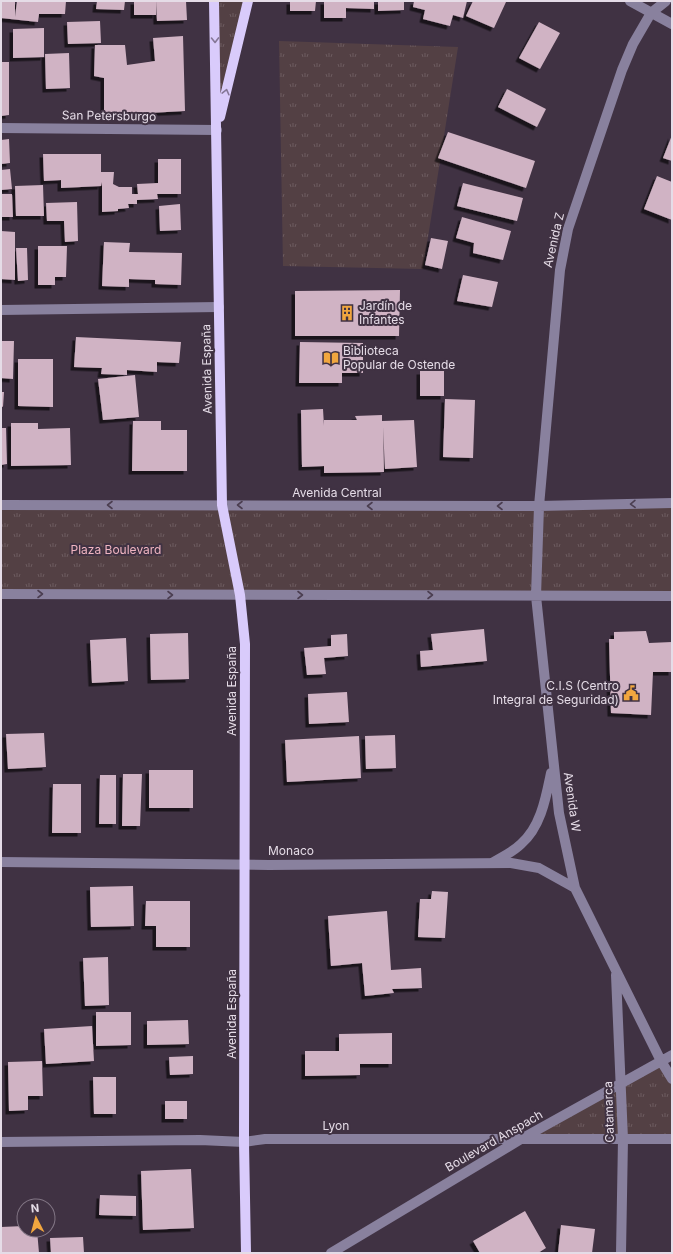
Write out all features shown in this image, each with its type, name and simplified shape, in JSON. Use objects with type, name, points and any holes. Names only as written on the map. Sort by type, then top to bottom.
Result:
[{"type":"main road","points":[[214,1],[217,130]]},
{"type":"main road","points":[[217,130],[248,1]]},
{"type":"main road","name":"Avenida España","points":[[217,130],[222,506],[240,595],[246,644],[244,1142],[246,1253]]},
{"type":"street","points":[[630,1],[672,24]]},
{"type":"street","name":"Avenida Z","points":[[539,506],[560,270],[568,229],[622,70],[633,44],[651,13],[666,1]]},
{"type":"street","name":"San Petersburgo","points":[[1,128],[217,130]]},
{"type":"street","points":[[1,310],[219,307]]},
{"type":"street","name":"Avenida Central","points":[[1,505],[539,506],[672,503]]},
{"type":"street","name":"Avenida W","points":[[539,506],[536,596],[559,813],[575,888],[660,1061],[672,1079]]},
{"type":"street","points":[[1,594],[672,596]]},
{"type":"street","points":[[492,863],[522,844],[536,824],[546,801],[553,763]]},
{"type":"street","name":"Monaco","points":[[1,862],[246,864],[511,863],[539,868],[575,888]]},
{"type":"street","name":"Catamarca","points":[[616,971],[623,1139],[621,1253]]},
{"type":"street","name":"Boulevard Anspach","points":[[331,1253],[521,1139],[672,1055]]},
{"type":"street","name":"Lyon","points":[[1,1142],[200,1140],[244,1142],[265,1139],[672,1139]]},
{"type":"green space","points":[[215,1],[248,1],[217,129]]},
{"type":"green space","points":[[279,41],[458,47],[423,269],[283,266]]},
{"type":"green space","name":"Plaza Boulevard","points":[[672,503],[672,596],[1,594],[1,505]]},
{"type":"green space","points":[[661,1061],[672,1079],[672,1139],[521,1139]]},
{"type":"building","points":[[1,1],[15,1],[15,17],[17,1],[66,1],[65,14],[39,14],[38,22],[1,18]]},
{"type":"building","points":[[97,1],[125,1],[124,10],[96,9]]},
{"type":"building","points":[[134,1],[156,1],[156,15],[134,15]]},
{"type":"building","points":[[156,1],[186,1],[187,20],[157,21]]},
{"type":"building","points":[[290,1],[316,1],[315,11],[290,11]]},
{"type":"building","points":[[324,1],[374,1],[374,9],[346,8],[346,18],[324,18]]},
{"type":"building","points":[[378,1],[404,1],[404,10],[378,11]]},
{"type":"building","points":[[414,1],[467,1],[463,18],[453,15],[450,26],[423,19],[425,10],[413,7]]},
{"type":"building","points":[[473,1],[506,2],[494,28],[466,16]]},
{"type":"building","points":[[100,21],[101,43],[68,44],[67,22]]},
{"type":"building","points":[[539,22],[560,33],[540,69],[519,58]]},
{"type":"building","points":[[44,28],[44,57],[13,58],[13,29]]},
{"type":"building","points":[[183,36],[185,111],[130,114],[130,112],[104,112],[104,78],[94,76],[95,45],[125,45],[127,65],[155,61],[153,38]]},
{"type":"building","points":[[69,53],[70,88],[46,89],[45,54]]},
{"type":"building","points":[[1,62],[9,62],[9,115],[1,116]]},
{"type":"building","points":[[507,89],[546,109],[537,127],[498,107]]},
{"type":"building","points":[[448,132],[535,161],[526,188],[438,158]]},
{"type":"building","points":[[672,135],[672,161],[663,158]]},
{"type":"building","points":[[9,139],[10,163],[1,164],[1,140]]},
{"type":"building","points":[[43,154],[101,154],[101,172],[114,172],[113,184],[119,187],[132,187],[132,194],[138,194],[137,184],[158,183],[158,159],[181,159],[181,194],[157,194],[158,199],[137,200],[137,204],[128,204],[129,208],[118,209],[118,211],[102,212],[102,182],[101,186],[61,188],[61,180],[44,181]]},
{"type":"building","points":[[10,169],[12,189],[1,190],[1,170]]},
{"type":"building","points":[[657,176],[672,182],[672,220],[644,209]]},
{"type":"building","points":[[463,183],[523,198],[517,221],[457,206]]},
{"type":"building","points":[[43,185],[44,216],[16,216],[15,186]]},
{"type":"building","points":[[1,194],[12,194],[13,217],[1,217]]},
{"type":"building","points":[[77,202],[78,241],[65,242],[64,221],[47,221],[46,203]]},
{"type":"building","points":[[180,204],[181,230],[160,231],[159,206]]},
{"type":"building","points":[[462,217],[511,231],[503,260],[473,253],[474,243],[456,238]]},
{"type":"building","points":[[1,231],[15,232],[15,280],[1,279]]},
{"type":"building","points":[[431,238],[448,241],[442,269],[425,265]]},
{"type":"building","points":[[104,242],[130,243],[129,252],[182,253],[181,285],[155,284],[155,280],[129,279],[129,287],[102,286]]},
{"type":"building","points":[[38,246],[67,246],[66,277],[55,277],[55,285],[38,285]]},
{"type":"building","points":[[16,248],[27,248],[28,280],[18,281]]},
{"type":"building","points":[[463,275],[498,282],[492,307],[457,301]]},
{"type":"building","name":"Jardín de Infantes","points":[[400,290],[399,336],[295,336],[295,291]]},
{"type":"building","points":[[76,337],[181,342],[179,363],[157,362],[157,372],[127,370],[127,375],[101,374],[102,368],[74,367]]},
{"type":"building","points":[[1,341],[14,341],[13,379],[1,378]]},
{"type":"building","name":"Biblioteca Popular de Ostende","points":[[300,342],[363,343],[363,373],[342,373],[342,383],[299,383]]},
{"type":"building","points":[[18,359],[53,359],[53,407],[18,406]]},
{"type":"building","points":[[420,371],[444,371],[444,396],[420,396]]},
{"type":"building","points":[[135,375],[139,417],[103,420],[98,379]]},
{"type":"building","points":[[1,392],[4,392],[3,407],[1,406]]},
{"type":"building","points":[[445,399],[475,400],[473,458],[443,457]]},
{"type":"building","points":[[323,409],[324,426],[324,420],[357,420],[355,416],[382,415],[382,421],[414,420],[417,467],[385,469],[383,427],[384,472],[324,473],[324,466],[302,467],[301,410]]},
{"type":"building","points":[[133,421],[161,421],[161,430],[187,430],[187,471],[132,471]]},
{"type":"building","points":[[11,423],[38,423],[38,429],[70,428],[71,465],[11,466]]},
{"type":"building","points":[[1,428],[6,428],[7,464],[1,465]]},
{"type":"building","points":[[484,629],[487,661],[421,667],[420,651],[433,650],[431,634]]},
{"type":"building","name":"C.I.S (Centro Integral de Seguridad)","points":[[646,631],[649,643],[672,642],[672,672],[653,672],[651,715],[611,713],[609,639],[614,639],[614,632]]},
{"type":"building","points":[[188,633],[189,679],[151,680],[150,634]]},
{"type":"building","points":[[347,634],[348,656],[324,658],[326,674],[307,675],[304,648],[331,646],[331,635]]},
{"type":"building","points":[[126,638],[128,681],[92,683],[90,640]]},
{"type":"building","points":[[347,692],[349,722],[309,724],[308,694]]},
{"type":"building","points":[[44,733],[46,767],[8,769],[6,734]]},
{"type":"building","points":[[395,735],[396,768],[366,769],[365,736]]},
{"type":"building","points":[[359,736],[361,778],[287,782],[285,740]]},
{"type":"building","points":[[149,770],[193,770],[193,808],[149,808]]},
{"type":"building","points":[[123,774],[142,774],[140,826],[122,826]]},
{"type":"building","points":[[100,775],[116,775],[116,824],[99,824]]},
{"type":"building","points":[[53,784],[81,784],[81,833],[52,833]]},
{"type":"building","points":[[133,886],[134,926],[91,927],[90,887]]},
{"type":"building","points":[[432,891],[448,892],[445,938],[418,937],[420,899],[431,899]]},
{"type":"building","points":[[146,901],[190,901],[190,947],[156,947],[156,926],[145,926]]},
{"type":"building","points":[[387,911],[391,970],[421,968],[422,988],[392,989],[394,993],[365,996],[362,963],[331,966],[328,916]]},
{"type":"building","points":[[108,957],[109,1005],[85,1006],[83,958]]},
{"type":"building","points":[[96,1012],[131,1012],[131,1045],[96,1046]]},
{"type":"building","points":[[188,1020],[189,1044],[147,1045],[147,1021]]},
{"type":"building","points":[[92,1026],[94,1061],[46,1064],[44,1029]]},
{"type":"building","points":[[392,1033],[392,1064],[360,1064],[360,1075],[305,1076],[305,1051],[339,1051],[339,1034]]},
{"type":"building","points":[[193,1056],[193,1074],[170,1075],[169,1057]]},
{"type":"building","points":[[42,1061],[43,1096],[28,1096],[28,1110],[9,1111],[8,1062]]},
{"type":"building","points":[[93,1077],[116,1077],[116,1114],[94,1114]]},
{"type":"building","points":[[165,1101],[187,1101],[187,1119],[165,1119]]},
{"type":"building","points":[[191,1169],[194,1228],[143,1230],[141,1171]]},
{"type":"building","points":[[100,1195],[136,1196],[136,1216],[99,1215]]},
{"type":"building","points":[[525,1211],[546,1248],[538,1253],[480,1253],[473,1241]]},
{"type":"building","points":[[561,1225],[595,1229],[592,1253],[558,1253]]},
{"type":"building","points":[[16,1226],[16,1238],[38,1238],[39,1253],[2,1253],[1,1227]]},
{"type":"building","points":[[83,1237],[84,1253],[51,1253],[50,1238]]},
{"type":"place","name":"Jardín de Infantes","points":[[347,313]]},
{"type":"place","name":"Biblioteca Popular de Ostende","points":[[331,358]]},
{"type":"place","name":"C.I.S (Centro Integral de Seguridad)","points":[[631,693]]}]
